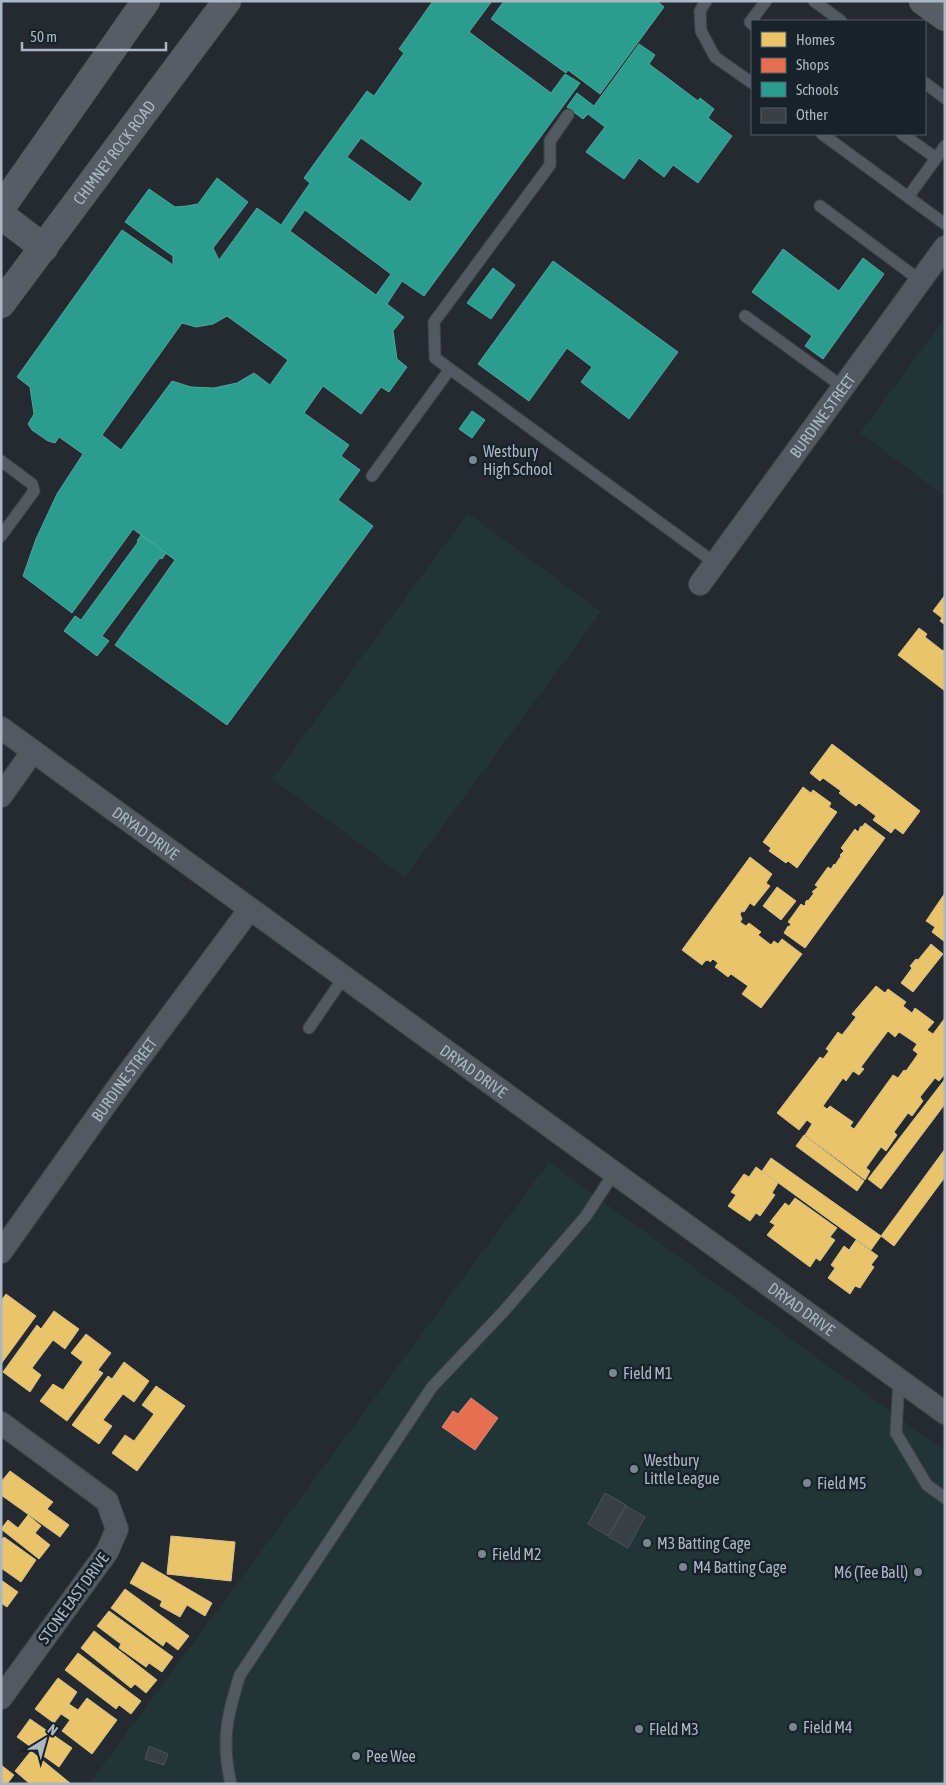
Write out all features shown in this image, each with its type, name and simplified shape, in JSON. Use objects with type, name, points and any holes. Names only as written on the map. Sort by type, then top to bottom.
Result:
[{"type":"main road","points":[[1,208],[146,1]]},
{"type":"main road","name":"CHIMNEY ROCK ROAD","points":[[1,304],[227,1]]},
{"type":"main road","points":[[923,1],[945,17]]},
{"type":"main road","points":[[1,215],[44,248]]},
{"type":"street","name":"BURDINE STREET","points":[[700,584],[945,247]]},
{"type":"street","name":"DRYAD DRIVE","points":[[1,728],[945,1413]]},
{"type":"street","points":[[1,796],[33,751]]},
{"type":"street","name":"BURDINE STREET","points":[[1,1252],[123,1080],[250,909]]},
{"type":"street","name":"STONE EAST DRIVE","points":[[1,1424],[107,1501],[117,1529],[107,1552],[1,1698]]},
{"type":"lane","points":[[706,1],[700,11],[701,31],[715,56],[751,82]]},
{"type":"lane","points":[[752,20],[766,1]]},
{"type":"lane","points":[[814,1],[840,20]]},
{"type":"lane","points":[[926,84],[945,98]]},
{"type":"lane","points":[[568,115],[550,141],[550,165],[434,322],[435,358],[715,563]]},
{"type":"lane","points":[[823,135],[945,224]]},
{"type":"lane","points":[[903,135],[936,158]]},
{"type":"lane","points":[[908,196],[945,146]]},
{"type":"lane","points":[[820,206],[921,281]]},
{"type":"lane","points":[[745,316],[843,387]]},
{"type":"lane","points":[[372,476],[450,369]]},
{"type":"lane","points":[[1,461],[32,484],[34,491],[1,536]]},
{"type":"lane","points":[[309,1028],[344,977]]},
{"type":"lane","points":[[231,1784],[225,1739],[229,1707],[240,1675],[432,1387],[504,1311],[586,1216],[614,1173]]},
{"type":"lane","points":[[899,1380],[896,1433],[927,1485],[945,1498]]},
{"type":"green space","points":[[945,318],[945,496],[860,433]]},
{"type":"green space","points":[[468,513],[601,612],[405,877],[272,779]]},
{"type":"green space","name":"Westbury Little League","points":[[549,1162],[945,1451],[945,1784],[89,1784]]},
{"type":"building: Homes","points":[[945,595],[945,625],[940,621],[942,618],[933,611]]},
{"type":"building: Homes","points":[[919,628],[927,634],[925,637],[943,651],[945,649],[945,691],[898,655]]},
{"type":"building: Homes","points":[[832,744],[920,811],[903,834],[895,828],[891,833],[873,820],[876,816],[859,803],[856,806],[839,793],[841,791],[823,778],[820,781],[810,773]]},
{"type":"building: Homes","points":[[803,787],[811,793],[813,790],[831,803],[829,807],[837,812],[797,868],[769,851],[771,848],[763,842]]},
{"type":"building: Homes","points":[[865,823],[885,838],[805,948],[784,933],[791,924],[788,922],[801,904],[804,906],[814,893],[812,892],[818,887],[815,885],[828,867],[831,869],[835,865],[844,851],[841,848],[855,829],[858,832]]},
{"type":"building: Homes","points":[[750,857],[772,874],[766,883],[770,886],[754,906],[750,903],[744,912],[742,911],[740,922],[746,926],[749,923],[761,932],[758,935],[771,945],[774,941],[778,944],[782,939],[802,954],[761,1008],[742,994],[748,986],[731,974],[728,977],[715,967],[718,963],[713,959],[710,962],[708,960],[705,961],[702,965],[682,950]]},
{"type":"building: Homes","points":[[777,887],[796,901],[781,920],[763,906]]},
{"type":"building: Homes","points":[[945,893],[945,942],[932,932],[935,927],[926,921]]},
{"type":"building: Homes","points":[[931,944],[943,954],[913,992],[901,983],[912,968],[910,966],[916,959],[918,960]]},
{"type":"building: Homes","points":[[876,986],[885,993],[888,989],[906,1002],[903,1006],[912,1013],[915,1008],[934,1022],[927,1030],[933,1034],[945,1018],[945,1074],[939,1081],[935,1078],[920,1097],[923,1101],[912,1116],[908,1113],[894,1132],[897,1135],[886,1151],[881,1147],[866,1168],[870,1171],[865,1180],[805,1135],[812,1124],[807,1120],[799,1130],[777,1113],[820,1057],[823,1059],[829,1051],[826,1049],[838,1032],[842,1035],[856,1017],[852,1014]],"holes":[[[888,1031],[895,1037],[899,1032],[917,1044],[913,1050],[918,1054],[906,1071],[904,1070],[898,1078],[893,1075],[854,1129],[850,1126],[853,1122],[830,1106],[827,1109],[823,1106],[843,1078],[846,1081],[853,1071],[859,1075],[864,1069],[861,1067]]]},
{"type":"building: Homes","points":[[945,1079],[945,1104],[881,1189],[868,1179]]},
{"type":"building: Homes","points":[[804,1135],[864,1181],[857,1191],[796,1146]]},
{"type":"building: Homes","points":[[945,1149],[945,1177],[894,1246],[881,1236]]},
{"type":"building: Homes","points":[[771,1158],[881,1236],[871,1250],[762,1171]]},
{"type":"building: Homes","points":[[756,1167],[778,1183],[772,1193],[775,1195],[760,1216],[756,1213],[750,1221],[728,1206],[736,1195],[731,1192],[744,1174],[749,1177]]},
{"type":"building: Homes","points":[[795,1198],[837,1228],[830,1237],[835,1240],[820,1261],[816,1258],[810,1267],[767,1235],[775,1225],[770,1222],[785,1203],[789,1206]]},
{"type":"building: Homes","points":[[856,1240],[878,1256],[871,1265],[874,1267],[860,1288],[855,1286],[850,1294],[828,1278],[835,1268],[831,1265],[844,1246],[849,1250]]},
{"type":"building: Homes","points":[[6,1294],[36,1316],[1,1364],[1,1301]]},
{"type":"building: Homes","points":[[54,1311],[79,1329],[65,1349],[53,1340],[32,1368],[41,1375],[30,1392],[3,1372],[37,1325],[41,1329]]},
{"type":"building: Homes","points":[[86,1334],[111,1353],[98,1370],[103,1373],[67,1421],[40,1401],[53,1384],[63,1390],[83,1362],[71,1353]]},
{"type":"building: Homes","points":[[124,1362],[149,1381],[134,1402],[123,1394],[103,1420],[112,1426],[99,1444],[72,1425],[108,1376],[112,1379]]},
{"type":"building: Homes","points":[[156,1386],[185,1406],[137,1471],[112,1453],[125,1435],[134,1441],[154,1414],[142,1405]]},
{"type":"building: Homes","points":[[10,1471],[53,1502],[47,1509],[69,1525],[60,1537],[1,1495],[1,1482]]},
{"type":"building: Homes","points":[[28,1515],[41,1526],[35,1533],[50,1545],[39,1559],[1,1529],[8,1520],[18,1528]]},
{"type":"building: Homes","points":[[171,1536],[235,1542],[231,1581],[167,1574]]},
{"type":"building: Homes","points":[[4,1537],[36,1560],[21,1582],[1,1568],[1,1540]]},
{"type":"building: Homes","points":[[142,1562],[212,1603],[205,1616],[187,1605],[180,1617],[160,1606],[162,1601],[130,1583]]},
{"type":"building: Homes","points":[[1,1580],[18,1592],[7,1607],[1,1603]]},
{"type":"building: Homes","points":[[125,1589],[189,1636],[178,1650],[166,1641],[163,1646],[111,1608]]},
{"type":"building: Homes","points":[[109,1611],[173,1657],[162,1672],[149,1663],[146,1667],[119,1648],[121,1644],[97,1626]]},
{"type":"building: Homes","points":[[94,1631],[157,1680],[146,1693],[135,1684],[131,1688],[81,1648]]},
{"type":"building: Homes","points":[[78,1653],[141,1701],[131,1714],[119,1705],[116,1709],[65,1670]]},
{"type":"building: Homes","points":[[58,1678],[77,1692],[69,1704],[78,1710],[87,1698],[117,1720],[92,1754],[62,1731],[70,1720],[61,1714],[54,1723],[35,1709]]},
{"type":"building: Homes","points":[[30,1719],[72,1748],[59,1767],[17,1737]]},
{"type":"building: Homes","points":[[31,1751],[70,1783],[30,1784],[15,1771]]},
{"type":"building: Homes","points":[[1,1765],[14,1775],[7,1784],[1,1784]]},
{"type":"building: Shops","points":[[471,1398],[498,1418],[475,1450],[442,1427],[453,1411],[458,1414]]},
{"type":"building: Schools","points":[[433,1],[492,1],[469,32],[551,93],[565,74],[580,83],[424,296],[402,281],[387,304],[404,317],[393,331],[397,359],[407,367],[389,392],[381,387],[361,414],[323,386],[304,413],[349,445],[341,456],[360,470],[338,500],[373,526],[227,725],[115,645],[175,560],[133,529],[72,613],[23,576],[36,539],[57,494],[83,454],[59,437],[55,443],[48,441],[32,430],[28,424],[34,414],[30,387],[17,377],[122,230],[173,265],[173,256],[125,222],[149,189],[175,207],[187,206],[198,204],[217,178],[248,202],[213,248],[219,260],[257,208],[281,225],[310,183],[304,178],[367,91],[374,96],[404,53],[399,49]],"holes":[[[361,138],[423,183],[410,202],[347,157]],[[305,210],[391,274],[376,295],[290,231]],[[227,316],[288,360],[270,385],[254,373],[237,383],[214,388],[191,387],[172,381],[121,450],[102,435],[182,323],[196,327],[213,324]]]},
{"type":"building: Schools","points":[[504,1],[657,1],[664,7],[600,94],[568,70],[566,73],[491,19]]},
{"type":"building: Schools","points":[[639,44],[655,55],[649,64],[698,101],[700,98],[714,109],[708,118],[732,136],[698,183],[673,165],[664,177],[639,158],[624,179],[586,152],[605,127],[588,114],[583,119],[567,107],[577,93],[594,106]]},
{"type":"building: Schools","points":[[783,249],[839,291],[863,258],[884,274],[823,359],[805,346],[812,336],[752,292]]},
{"type":"building: Schools","points":[[553,261],[678,352],[629,419],[581,382],[592,367],[567,348],[529,401],[478,364]]},
{"type":"building: Schools","points":[[493,268],[515,285],[491,319],[467,303]]},
{"type":"building: Schools","points":[[472,411],[485,420],[472,438],[459,429]]},
{"type":"building: Schools","points":[[141,535],[166,553],[162,559],[160,558],[102,636],[109,641],[97,656],[64,631],[75,616],[81,620],[138,542]]},
{"type":"building: Other","points":[[605,1493],[626,1505],[608,1536],[588,1524]]},
{"type":"building: Other","points":[[626,1506],[645,1517],[628,1548],[609,1537]]},
{"type":"building: Other","points":[[149,1746],[168,1754],[164,1765],[145,1759]]},
{"type":"place","name":"Westbury High School","points":[[473,460]]},
{"type":"place","name":"Field M1","points":[[613,1373]]},
{"type":"place","name":"Westbury Little League","points":[[634,1469]]},
{"type":"place","name":"Field M5","points":[[807,1483]]},
{"type":"place","name":"M3 Batting Cage","points":[[647,1543]]},
{"type":"place","name":"Field M2","points":[[482,1554]]},
{"type":"place","name":"M4 Batting Cage","points":[[683,1567]]},
{"type":"place","name":"M6 (Tee Ball)","points":[[918,1572]]},
{"type":"place","name":"Field M4","points":[[793,1727]]},
{"type":"place","name":"FIeld M3","points":[[639,1729]]},
{"type":"place","name":"Pee Wee","points":[[356,1756]]}]
